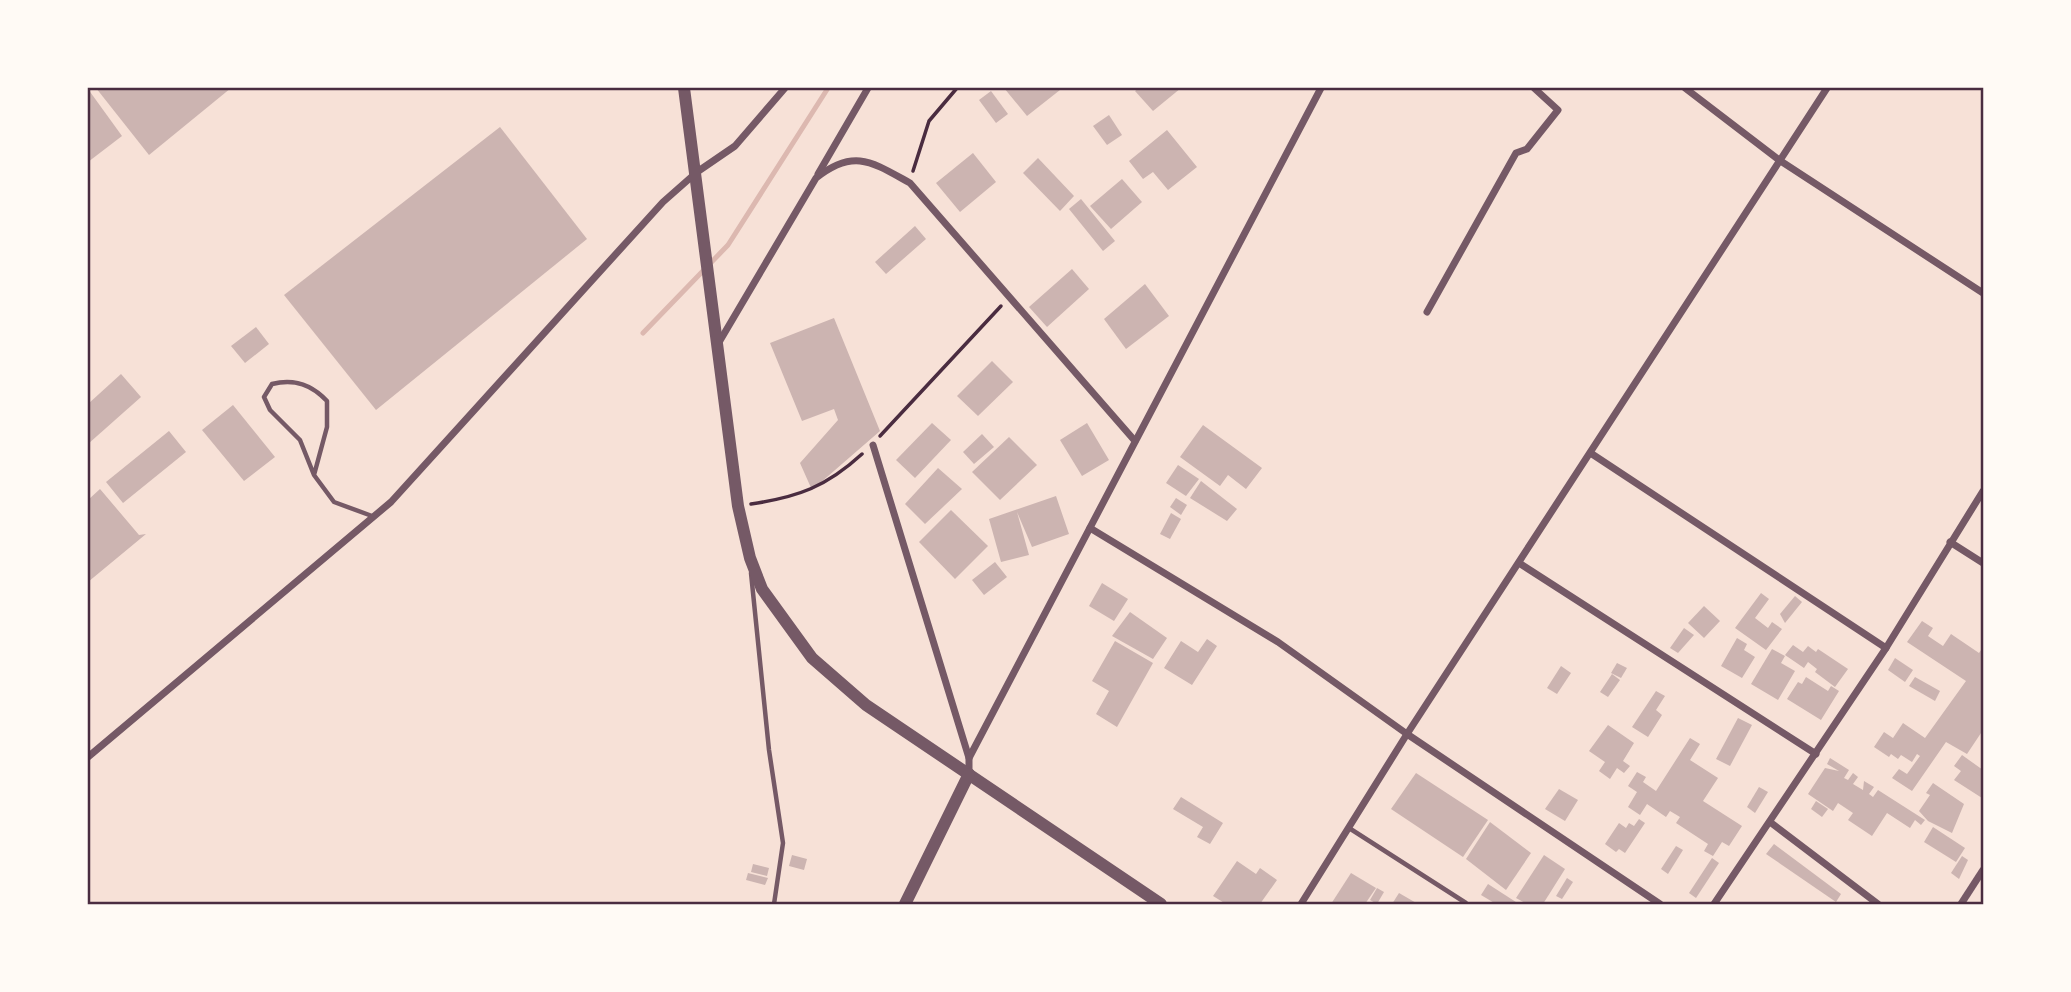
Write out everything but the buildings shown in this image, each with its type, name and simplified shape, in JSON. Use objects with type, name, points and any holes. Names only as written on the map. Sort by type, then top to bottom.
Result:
[{"type":"street","points":[[684,88],[697,172],[738,506],[749,555],[773,608],[813,658],[866,705],[1161,905]]},
{"type":"street","points":[[88,757],[391,502],[663,202],[697,172],[735,146],[785,88]]},
{"type":"street","points":[[717,346],[868,88]]},
{"type":"street","points":[[969,758],[1321,88]]},
{"type":"street","points":[[1427,312],[1516,153],[1527,149],[1558,110],[1534,88]]},
{"type":"street","points":[[1685,88],[1779,160],[1983,293]]},
{"type":"street","points":[[1301,905],[1407,734],[1592,454],[1827,88]]},
{"type":"street","points":[[816,178],[835,163],[849,160],[871,162],[910,183],[1135,441]]},
{"type":"street","points":[[873,444],[969,758],[969,774],[905,905]]},
{"type":"street","points":[[1592,454],[1886,648]]},
{"type":"street","points":[[1714,905],[1886,648],[1983,491]]},
{"type":"street","points":[[1090,528],[1278,642],[1407,734],[1660,905]]},
{"type":"street","points":[[1950,542],[1983,563]]},
{"type":"street","points":[[1519,563],[1816,754]]},
{"type":"street","points":[[1770,821],[1878,905]]},
{"type":"street","points":[[1961,905],[1983,870]]},
{"type":"lane","points":[[314,475],[327,427],[327,401],[314,387],[286,380],[272,384],[264,397],[270,410],[300,440],[314,475],[334,502],[373,517]]},
{"type":"lane","points":[[749,555],[769,750],[783,843],[774,905]]},
{"type":"lane","points":[[1349,828],[1466,903]]},
{"type":"path","points":[[910,183],[929,121],[957,88]]},
{"type":"path","points":[[738,506],[805,493],[848,467],[873,444],[1010,297]]},
{"type":"waterway","points":[[643,333],[728,245],[828,88]]}]
